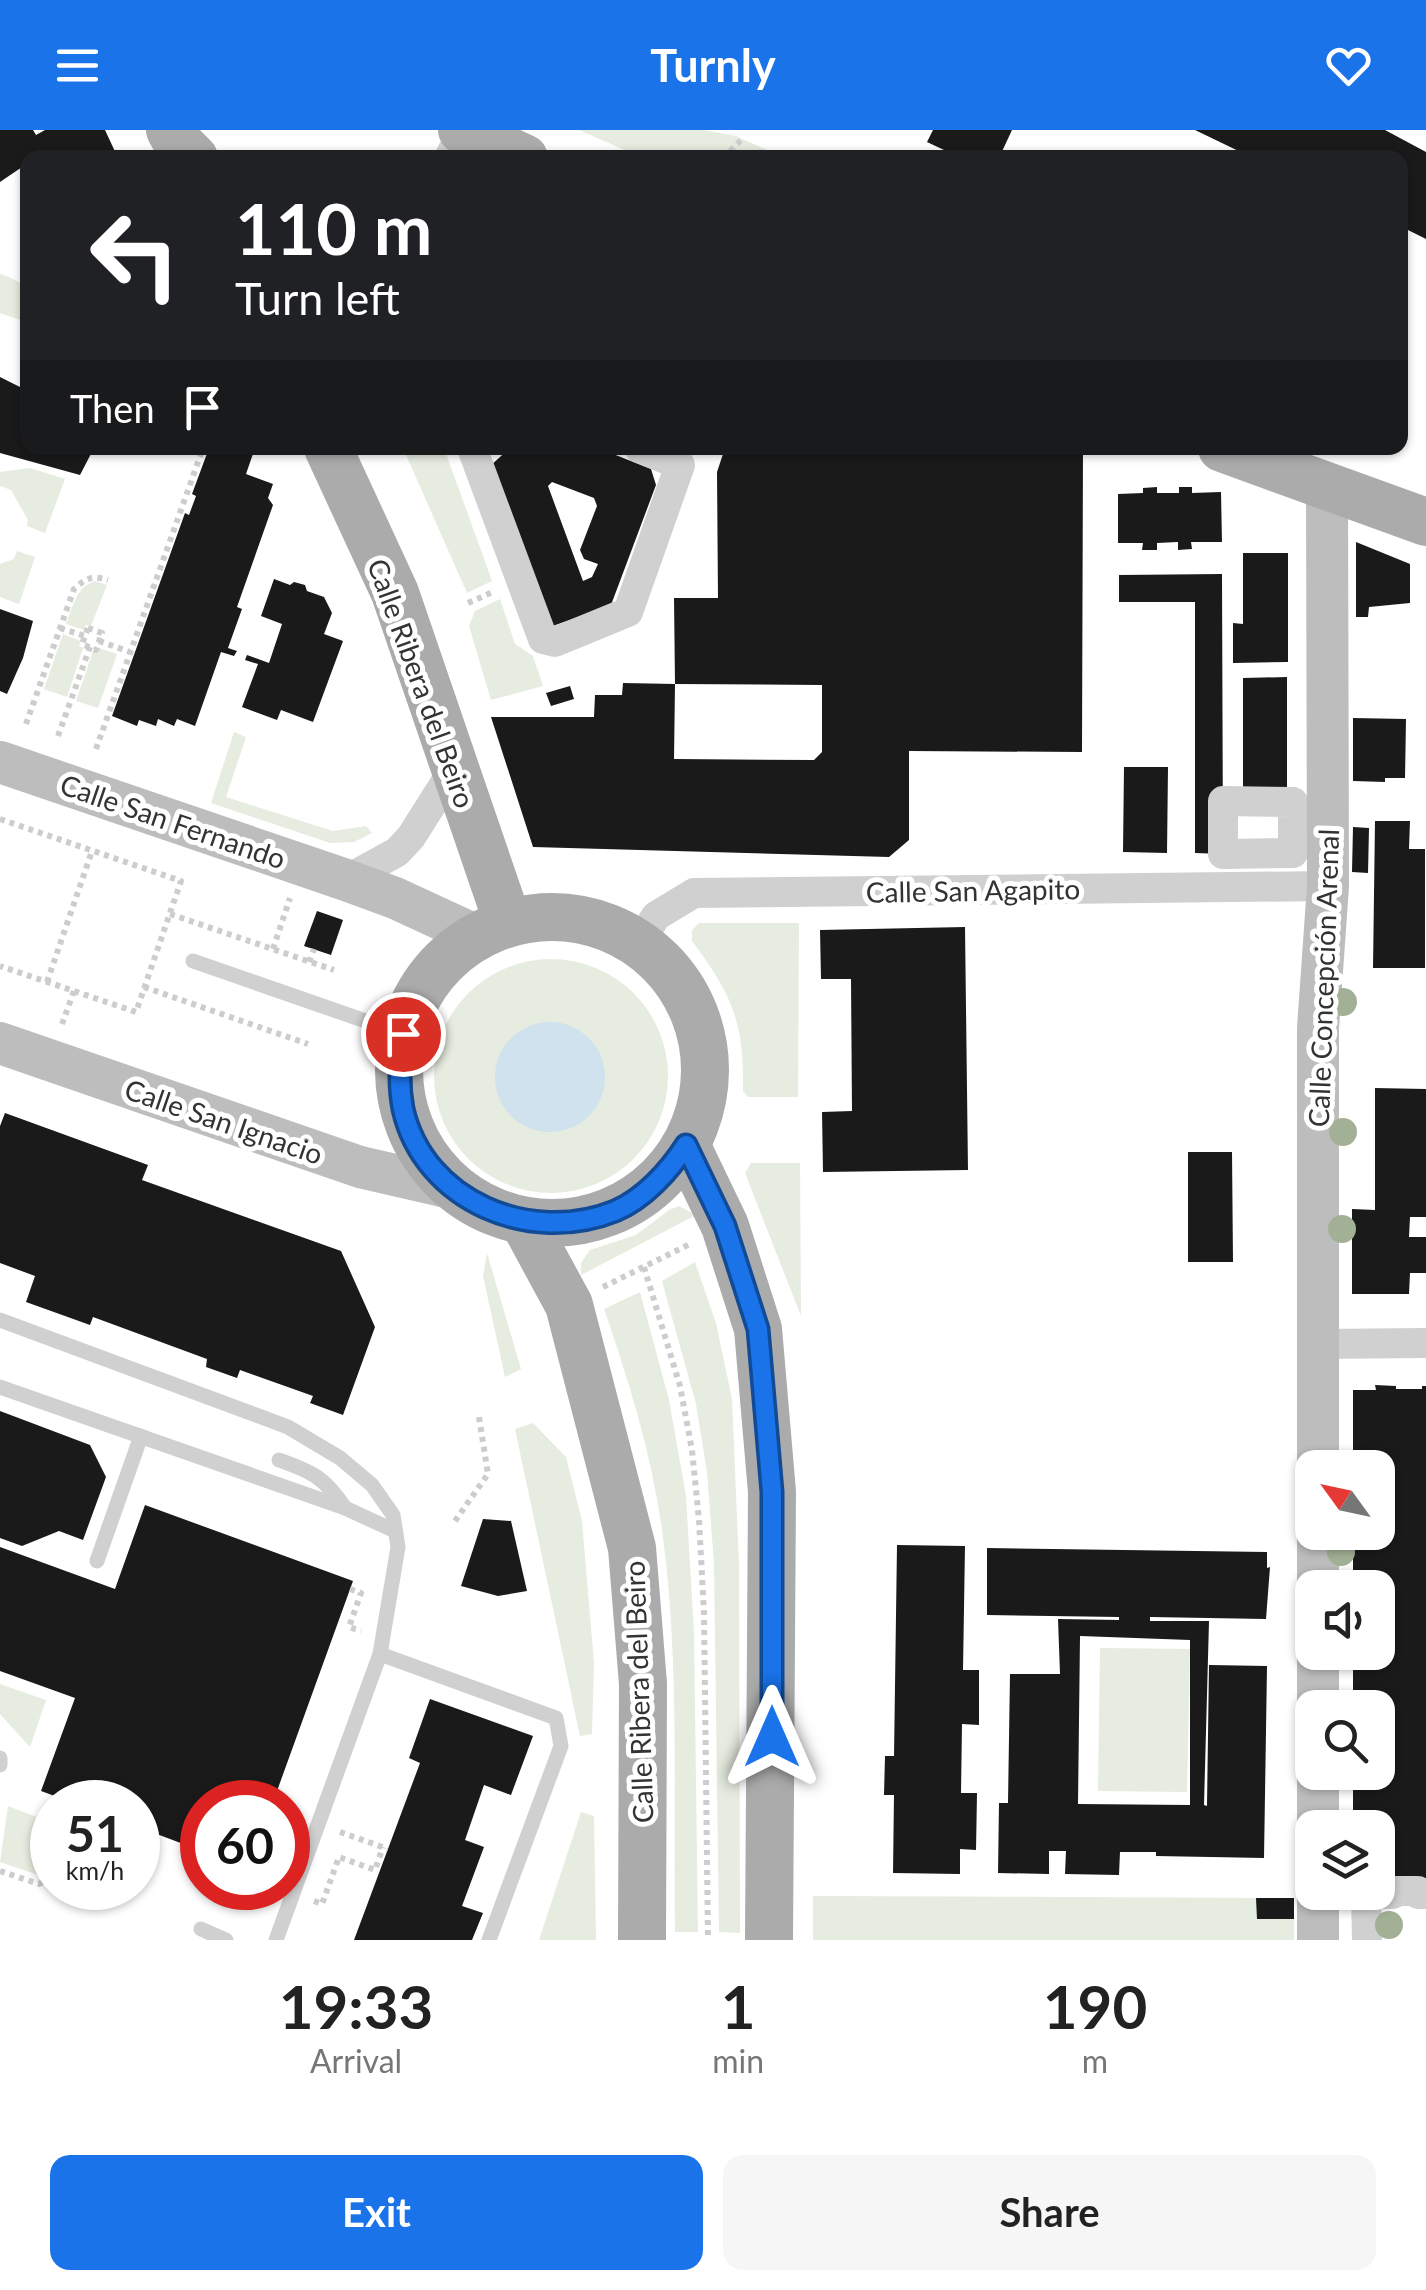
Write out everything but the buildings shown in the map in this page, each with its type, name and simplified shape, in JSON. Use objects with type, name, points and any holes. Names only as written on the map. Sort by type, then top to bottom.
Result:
[{"type":"main road","points":[[463,130],[507,150]]},
{"type":"main road","name":"Calle Ribera del Beiro","points":[[331,455],[395,593],[454,769],[490,928]]},
{"type":"main road","points":[[1240,455],[1426,522]]},
{"type":"main road","points":[[532,914],[601,924],[639,943],[679,983],[700,1026],[706,1078],[686,1145],[670,1170],[619,1210],[581,1222],[524,1222],[481,1208],[451,1188],[420,1151],[404,1113],[398,1076],[403,1034],[420,992],[490,928],[532,914]]},
{"type":"main road","points":[[686,1145],[725,1226],[758,1329],[772,1492],[769,1940]]},
{"type":"main road","name":"Calle Ribera del Beiro","points":[[524,1222],[569,1305],[632,1548],[643,1684],[642,1940]]},
{"type":"street","points":[[475,455],[543,639],[555,642],[628,612],[680,465],[656,455]]},
{"type":"street","name":"Calle Concepción Arenal","points":[[1318,1450],[1318,1028],[1328,886],[1327,488]]},
{"type":"street","name":"Calle San Fernando","points":[[0,762],[490,928]]},
{"type":"street","points":[[346,880],[397,852],[411,837],[454,769]]},
{"type":"street","name":"Calle San Agapito","points":[[639,943],[656,916],[694,894],[1328,886]]},
{"type":"street","name":"Calle San Ignacio","points":[[0,1043],[360,1168],[451,1188]]},
{"type":"street","points":[[1318,1344],[1426,1344]]},
{"type":"street","points":[[1367,1940],[1366,1894],[1393,1894],[1393,1890],[1426,1894]]},
{"type":"street","points":[[1318,1910],[1318,1940]]},
{"type":"lane","points":[[193,961],[403,1034]]},
{"type":"lane","points":[[0,1320],[288,1426],[340,1458],[372,1485],[393,1514],[398,1547],[380,1654],[276,1940]]},
{"type":"lane","points":[[0,1387],[345,1508],[395,1531]]},
{"type":"lane","points":[[97,1561],[141,1436]]},
{"type":"lane","points":[[279,1460],[311,1471],[329,1484],[345,1508]]},
{"type":"lane","points":[[380,1654],[556,1718],[560,1746],[489,1940]]},
{"type":"lane","points":[[201,1930],[226,1940]]},
{"type":"path","points":[[731,150],[742,140]]},
{"type":"path","points":[[96,749],[201,455]]},
{"type":"path","points":[[26,724],[74,589],[84,579],[96,576],[108,580]]},
{"type":"path","points":[[468,603],[502,588]]},
{"type":"path","points":[[60,628],[85,636]]},
{"type":"path","points":[[88,628],[102,633],[96,650],[82,644],[85,636],[88,628]]},
{"type":"path","points":[[99,641],[130,652]]},
{"type":"path","points":[[58,736],[90,647]]},
{"type":"path","points":[[0,819],[181,881],[136,1012],[0,966]]},
{"type":"path","points":[[47,982],[92,851]]},
{"type":"path","points":[[273,949],[291,896]]},
{"type":"path","points":[[170,914],[334,970]]},
{"type":"path","points":[[309,962],[314,949]]},
{"type":"path","points":[[144,987],[308,1044]]},
{"type":"path","points":[[60,1030],[74,990]]},
{"type":"path","points":[[595,1291],[692,1243]]},
{"type":"path","points":[[644,1267],[680,1386],[699,1520],[708,1940]]},
{"type":"path","points":[[455,1521],[488,1474],[479,1418]]},
{"type":"path","points":[[349,1627],[362,1593],[350,1589]]},
{"type":"path","points":[[322,1904],[339,1857],[375,1870],[385,1848],[338,1832]]},
{"type":"path","points":[[0,1871],[30,1881]]},
{"type":"shaded area","points":[[579,130],[703,130],[736,136],[767,150],[625,150]]},
{"type":"shaded area","points":[[0,274],[20,283],[20,320],[0,313]]},
{"type":"shaded area","points":[[406,455],[447,455],[492,581],[467,593]]},
{"type":"shaded area","points":[[30,468],[65,479],[45,533],[27,526],[28,520],[11,490],[0,486],[0,472]]},
{"type":"shaded area","points":[[17,551],[35,557],[19,604],[0,597],[0,564],[14,559]]},
{"type":"shaded area","points":[[95,581],[107,585],[91,626],[86,625],[84,630],[66,624],[79,593]]},
{"type":"shaded area","points":[[500,599],[515,644],[533,656],[543,686],[491,700],[469,626],[475,611]]},
{"type":"shaded area","points":[[63,634],[81,641],[79,646],[83,648],[67,697],[44,689]]},
{"type":"shaded area","points":[[99,648],[117,654],[98,708],[76,701],[93,651],[98,653]]},
{"type":"shaded area","points":[[234,732],[246,737],[226,797],[333,831],[366,826],[372,833],[354,842],[330,843],[211,803]]},
{"type":"shaded area","points":[[699,923],[799,923],[798,1097],[748,1097],[743,1091],[741,1046],[733,1011],[692,941],[692,930]]},
{"type":"shaded area","points":[[551,959],[596,968],[634,993],[659,1031],[668,1076],[659,1121],[634,1159],[596,1184],[551,1193],[506,1184],[468,1159],[443,1121],[434,1076],[443,1031],[468,993],[506,968]]},
{"type":"shaded area","points":[[751,1163],[800,1163],[801,1316],[745,1173]]},
{"type":"shaded area","points":[[679,1206],[696,1215],[581,1275],[581,1263],[590,1250],[636,1235]]},
{"type":"shaded area","points":[[487,1253],[521,1369],[505,1377],[483,1276]]},
{"type":"shaded area","points":[[695,1262],[716,1323],[732,1399],[739,1565],[740,1933],[719,1932],[714,1563],[707,1472],[696,1404],[662,1281]]},
{"type":"shaded area","points":[[640,1292],[669,1400],[686,1496],[694,1633],[698,1932],[675,1932],[674,1685],[659,1508],[640,1422],[604,1309]]},
{"type":"shaded area","points":[[533,1423],[566,1457],[582,1521],[594,1663],[592,1734],[580,1736],[515,1429]]},
{"type":"shaded area","points":[[1100,1648],[1190,1649],[1187,1792],[1098,1791]]},
{"type":"shaded area","points":[[0,1684],[46,1700],[30,1747],[0,1714]]},
{"type":"shaded area","points":[[8,1806],[30,1814],[30,1872],[0,1862]]},
{"type":"shaded area","points":[[581,1812],[594,1816],[596,1940],[539,1940]]},
{"type":"shaded area","points":[[813,1896],[1294,1898],[1294,1940],[813,1940]]},
{"type":"water","points":[[550,1022],[571,1026],[589,1038],[601,1056],[605,1077],[601,1098],[589,1116],[571,1128],[550,1132],[529,1128],[511,1116],[499,1098],[495,1077],[499,1056],[511,1038],[529,1026]]},
{"type":"route","points":[[403,1034],[398,1076],[404,1113],[420,1151],[451,1188],[481,1208],[524,1222],[581,1222],[619,1210],[670,1170],[686,1145],[706,1180],[758,1329],[772,1492],[772,1737]]}]
